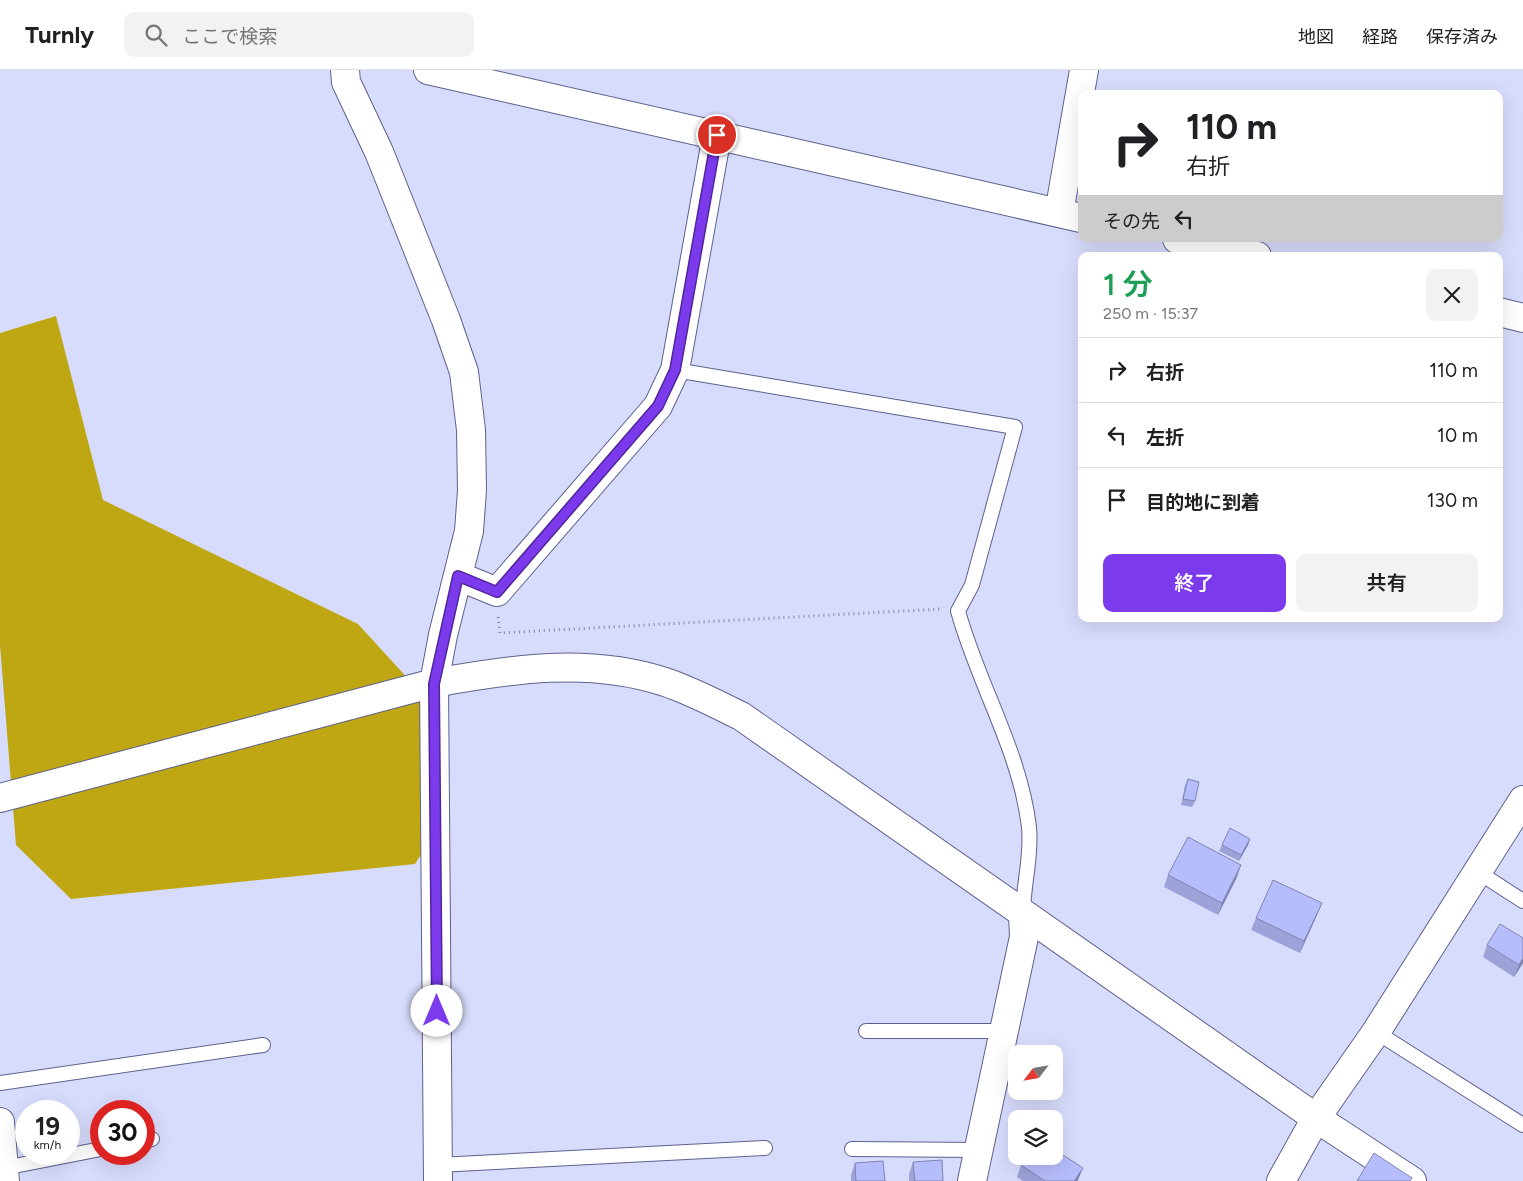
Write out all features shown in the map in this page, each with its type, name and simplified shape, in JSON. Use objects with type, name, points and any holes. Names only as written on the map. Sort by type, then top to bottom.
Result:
[{"type":"street","points":[[345,70],[346,82],[382,161],[446,320],[464,372],[471,430],[472,490],[469,531],[434,684],[438,1173]]},
{"type":"street","points":[[428,70],[1070,215],[1078,132]]},
{"type":"street","points":[[1082,90],[1084,70]]},
{"type":"street","points":[[458,576],[497,592],[658,406],[675,370],[717,135]]},
{"type":"street","points":[[1191,242],[1238,252]]},
{"type":"street","points":[[1503,313],[1523,318]]},
{"type":"street","points":[[0,798],[434,684],[499,671],[546,667],[608,669],[664,682],[700,695],[742,716],[1316,1118],[1412,1181]]},
{"type":"street","points":[[1281,1181],[1316,1118],[1376,1032],[1523,800]]},
{"type":"street","points":[[972,1181],[1006,1032],[1024,937],[1023,914]]},
{"type":"street","points":[[0,1122],[4,1174]]},
{"type":"lane","points":[[675,370],[1015,427],[972,585],[958,611],[967,646],[1007,742],[1020,782],[1029,828],[1029,864],[1023,891],[1023,914]]},
{"type":"lane","points":[[1478,872],[1523,901]]},
{"type":"lane","points":[[866,1031],[1006,1032]]},
{"type":"lane","points":[[1376,1032],[1523,1125]]},
{"type":"lane","points":[[0,1083],[263,1045]]},
{"type":"lane","points":[[438,1173],[765,1148]]},
{"type":"lane","points":[[852,1149],[979,1150]]},
{"type":"lane","points":[[4,1174],[90,1152]]},
{"type":"path","points":[[497,592],[500,633],[939,608],[958,611]]},
{"type":"shaded area","points":[[56,316],[103,500],[358,624],[422,694],[444,818],[415,864],[71,899],[16,845],[0,645],[0,333]]},
{"type":"building","points":[[1188,779],[1199,782],[1195,801],[1183,799]]},
{"type":"building","points":[[1230,828],[1250,839],[1241,855],[1222,845]]},
{"type":"building","points":[[1188,837],[1241,865],[1222,903],[1168,875]]},
{"type":"building","points":[[1273,880],[1322,903],[1304,941],[1256,918]]},
{"type":"building","points":[[1500,924],[1523,938],[1523,958],[1519,965],[1487,945]]},
{"type":"building","points":[[1374,1153],[1412,1178],[1410,1181],[1357,1181]]},
{"type":"building","points":[[1063,1155],[1083,1168],[1074,1181],[1045,1181],[1021,1165],[1063,1165]]},
{"type":"building","points":[[942,1160],[943,1181],[915,1181],[913,1162]]},
{"type":"building","points":[[883,1161],[885,1181],[856,1181],[855,1163]]},
{"type":"route","points":[[437,1011],[434,684],[443,635],[458,576],[497,592],[658,406],[675,370],[717,135]]}]
